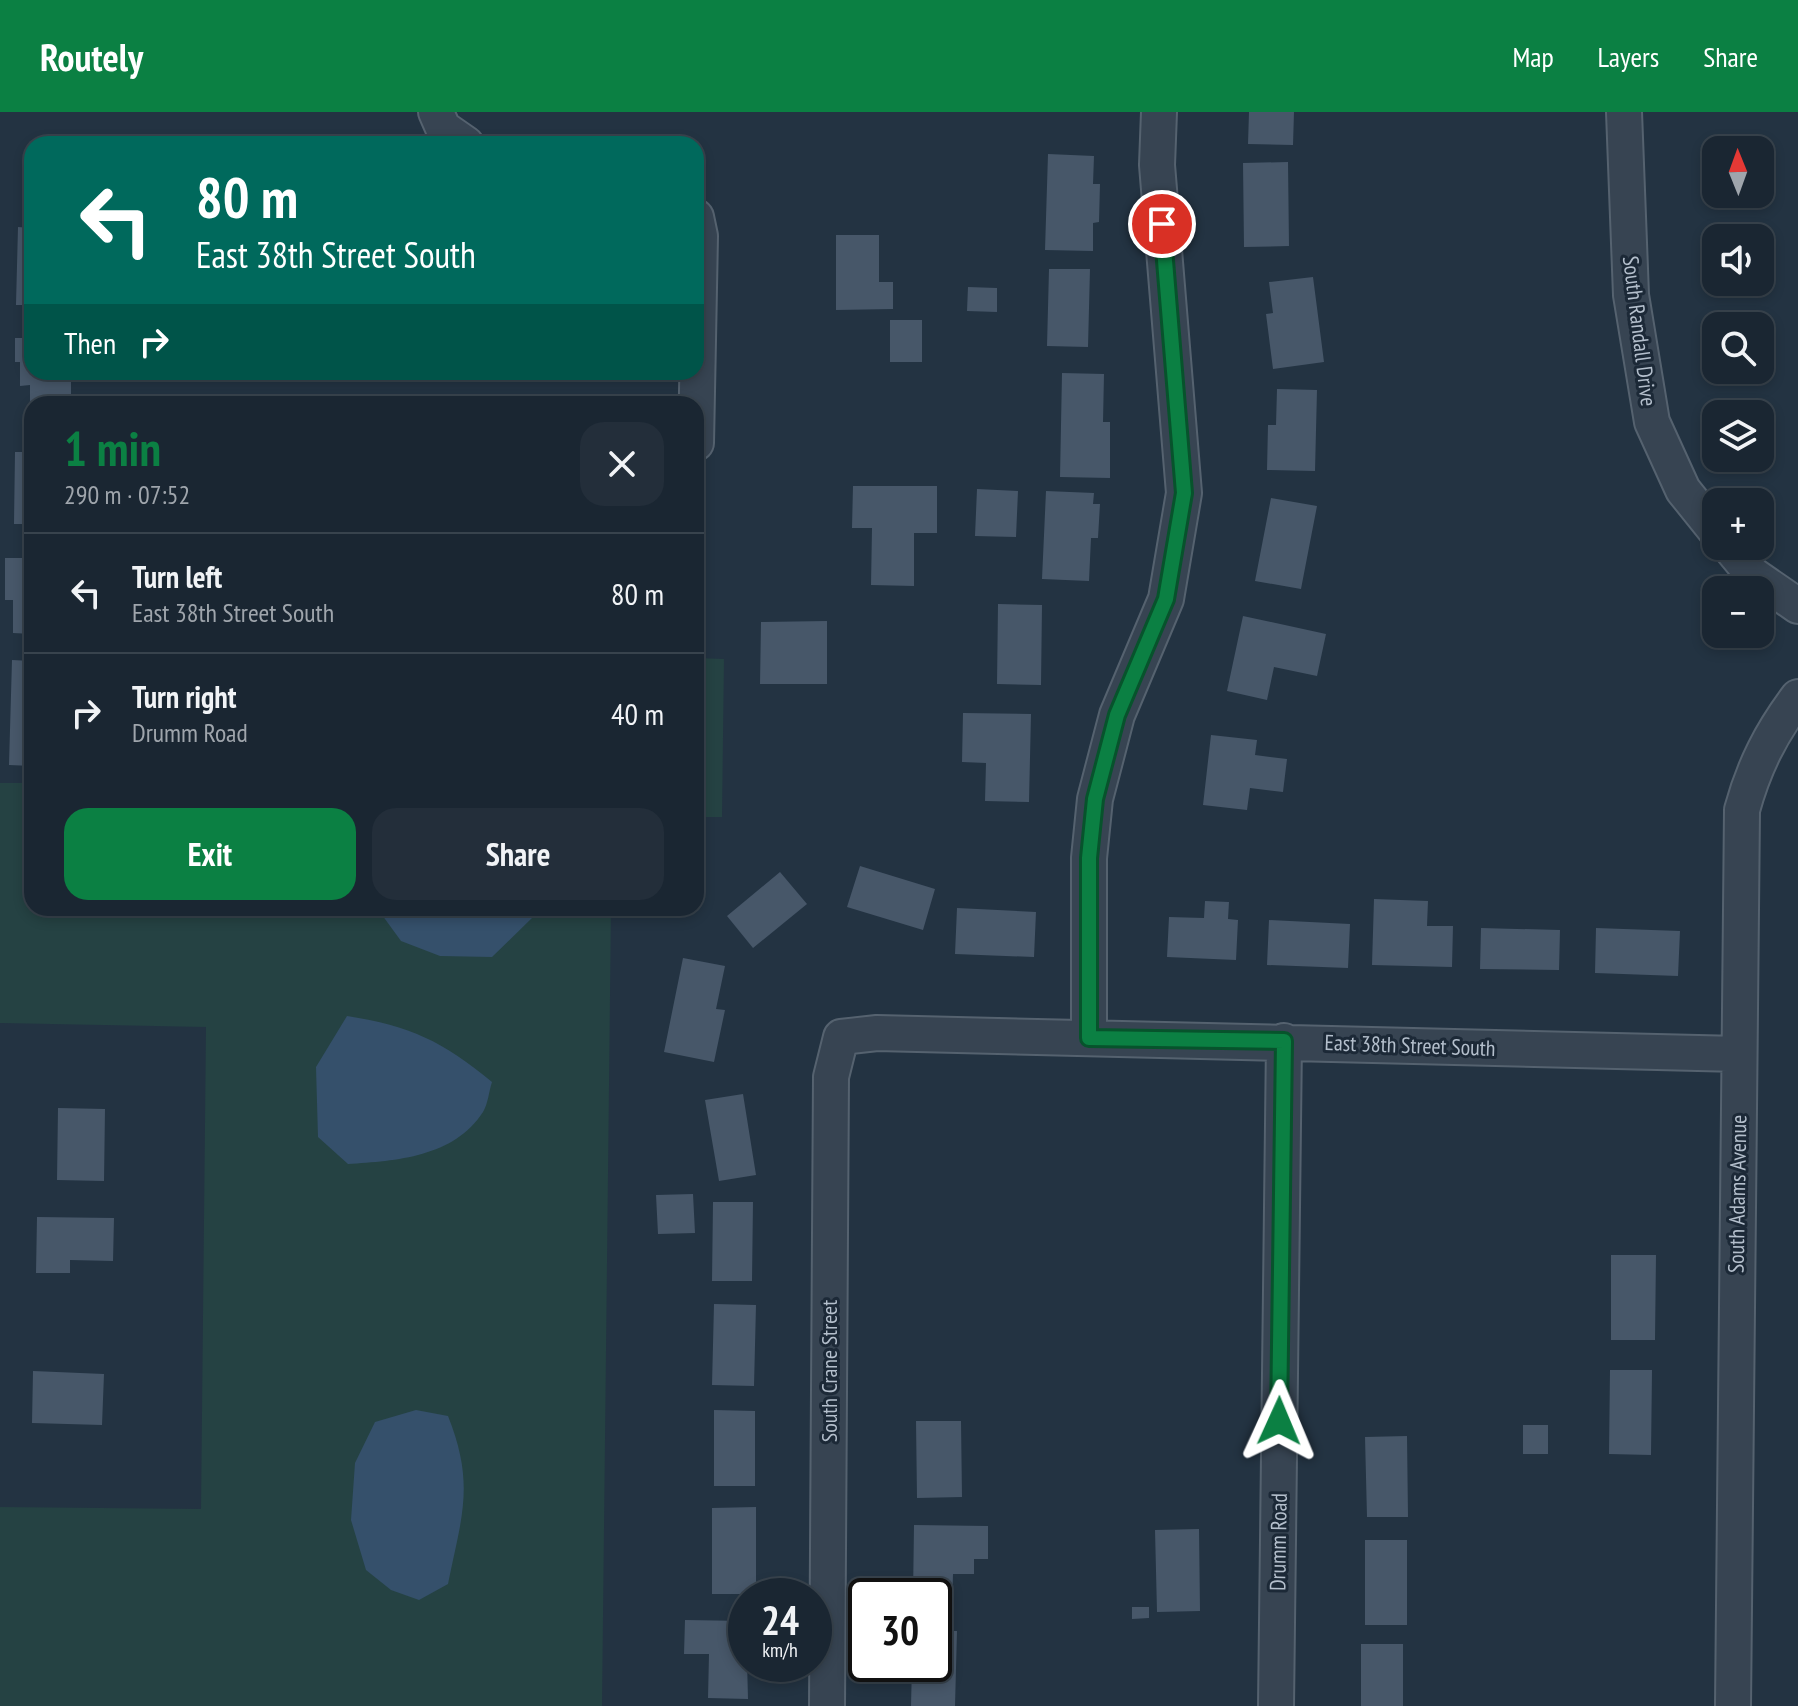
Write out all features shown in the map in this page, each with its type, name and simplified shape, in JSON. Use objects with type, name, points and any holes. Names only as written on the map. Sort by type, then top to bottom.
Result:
[{"type":"street","points":[[436,112],[443,128],[454,136]]},
{"type":"street","points":[[1089,1038],[1089,858],[1095,799],[1117,715],[1166,599],[1184,493],[1157,165],[1159,112]]},
{"type":"street","name":"South Randall Drive","points":[[1624,112],[1623,156],[1631,295],[1652,422],[1683,490],[1702,514]]},
{"type":"street","points":[[1741,560],[1753,575],[1798,606]]},
{"type":"street","name":"South Adams Avenue","points":[[1733,1706],[1742,810],[1754,766],[1775,728],[1798,697]]},
{"type":"street","name":"East 38th Street South","points":[[841,1037],[877,1033],[1739,1054]]},
{"type":"street","name":"South Crane Street","points":[[827,1706],[831,1077],[841,1037]]},
{"type":"street","name":"Drumm Road","points":[[1276,1706],[1284,1041]]},
{"type":"green space","points":[[704,658],[724,659],[722,817],[704,817]]},
{"type":"green space","points":[[0,783],[24,783],[24,916],[611,916],[602,1706],[0,1706],[0,1507],[201,1509],[206,1027],[0,1023]]},
{"type":"water","points":[[383,916],[532,916],[492,957],[440,956],[401,941]]},
{"type":"water","points":[[347,1016],[408,1030],[457,1056],[492,1082],[483,1112],[456,1139],[423,1154],[348,1164],[318,1137],[316,1067]]},
{"type":"water","points":[[416,1410],[448,1416],[464,1481],[461,1518],[448,1584],[419,1600],[391,1590],[366,1570],[351,1520],[355,1463],[375,1422]]},
{"type":"building","points":[[1249,112],[1294,112],[1293,145],[1248,144]]},
{"type":"building","points":[[1048,154],[1094,156],[1093,184],[1100,184],[1099,222],[1093,223],[1093,251],[1045,250]]},
{"type":"building","points":[[1288,162],[1289,246],[1244,247],[1243,163]]},
{"type":"building","points":[[18,227],[24,227],[24,305],[16,305]]},
{"type":"building","points":[[836,235],[879,235],[879,282],[893,282],[893,309],[836,310]]},
{"type":"building","points":[[1049,269],[1090,269],[1088,347],[1047,346]]},
{"type":"building","points":[[1313,277],[1324,362],[1273,369],[1266,314],[1273,313],[1269,282]]},
{"type":"building","points":[[968,287],[997,288],[997,312],[967,311]]},
{"type":"building","points":[[890,320],[922,320],[922,362],[890,362]]},
{"type":"building","points":[[15,338],[24,338],[24,380],[71,380],[71,396],[30,396],[30,385],[20,386],[20,362],[15,362]]},
{"type":"building","points":[[1062,373],[1104,374],[1103,422],[1110,422],[1110,478],[1060,477]]},
{"type":"building","points":[[1277,389],[1317,390],[1315,471],[1267,470],[1268,425],[1276,425]]},
{"type":"building","points":[[15,452],[24,452],[24,524],[14,524]]},
{"type":"building","points":[[853,486],[937,486],[937,533],[914,533],[914,586],[871,585],[872,528],[852,528]]},
{"type":"building","points":[[977,489],[1018,491],[1016,537],[975,536]]},
{"type":"building","points":[[1046,491],[1094,493],[1093,504],[1100,504],[1098,538],[1091,538],[1089,581],[1042,579]]},
{"type":"building","points":[[1271,498],[1317,506],[1301,589],[1255,581]]},
{"type":"building","points":[[5,558],[24,558],[24,634],[13,633],[13,600],[5,600]]},
{"type":"building","points":[[998,604],[1042,605],[1041,685],[997,684]]},
{"type":"building","points":[[1243,616],[1326,634],[1317,676],[1274,667],[1267,700],[1227,691]]},
{"type":"building","points":[[827,621],[827,684],[760,684],[761,622]]},
{"type":"building","points":[[12,660],[24,661],[24,766],[9,765]]},
{"type":"building","points":[[963,713],[1031,714],[1029,802],[985,801],[986,763],[962,762]]},
{"type":"building","points":[[1211,735],[1257,740],[1255,755],[1287,759],[1283,792],[1250,788],[1247,810],[1203,805]]},
{"type":"building","points":[[860,866],[935,889],[923,930],[847,907]]},
{"type":"building","points":[[780,872],[807,904],[753,948],[727,916]]},
{"type":"building","points":[[1374,899],[1428,901],[1427,926],[1453,926],[1452,967],[1372,965]]},
{"type":"building","points":[[1205,901],[1229,902],[1228,919],[1238,920],[1236,960],[1167,957],[1169,917],[1204,918]]},
{"type":"building","points":[[957,908],[1036,912],[1034,957],[955,954]]},
{"type":"building","points":[[1269,920],[1350,924],[1348,968],[1267,965]]},
{"type":"building","points":[[1481,928],[1560,930],[1559,970],[1480,969]]},
{"type":"building","points":[[1596,928],[1680,931],[1678,976],[1595,973]]},
{"type":"building","points":[[683,958],[725,966],[716,1009],[725,1010],[714,1062],[664,1052]]},
{"type":"building","points":[[743,1094],[756,1175],[719,1181],[705,1100]]},
{"type":"building","points":[[58,1108],[105,1109],[104,1181],[57,1180]]},
{"type":"building","points":[[693,1194],[695,1233],[658,1234],[656,1195]]},
{"type":"building","points":[[713,1202],[753,1202],[752,1281],[712,1281]]},
{"type":"building","points":[[37,1217],[114,1218],[113,1261],[70,1260],[70,1273],[36,1273]]},
{"type":"building","points":[[1611,1255],[1656,1255],[1655,1340],[1611,1340]]},
{"type":"building","points":[[714,1304],[756,1305],[754,1386],[712,1385]]},
{"type":"building","points":[[1610,1370],[1652,1370],[1651,1455],[1609,1454]]},
{"type":"building","points":[[33,1371],[104,1374],[102,1425],[32,1423]]},
{"type":"building","points":[[714,1410],[755,1411],[755,1486],[714,1486]]},
{"type":"building","points":[[916,1421],[961,1421],[962,1497],[917,1498]]},
{"type":"building","points":[[1523,1425],[1548,1425],[1548,1454],[1523,1454]]},
{"type":"building","points":[[1407,1436],[1408,1517],[1367,1517],[1365,1437]]},
{"type":"building","points":[[756,1507],[756,1578],[728,1578],[728,1594],[712,1594],[712,1508]]},
{"type":"building","points":[[914,1525],[988,1526],[988,1559],[974,1559],[974,1574],[953,1574],[952,1607],[952,1578],[913,1578]]},
{"type":"building","points":[[1199,1529],[1200,1611],[1157,1612],[1155,1530]]},
{"type":"building","points":[[1365,1540],[1407,1540],[1407,1625],[1365,1625]]},
{"type":"building","points":[[1132,1607],[1149,1607],[1149,1618],[1132,1619]]},
{"type":"building","points":[[685,1620],[728,1621],[728,1682],[748,1682],[748,1699],[708,1698],[709,1654],[684,1654]]},
{"type":"building","points":[[952,1631],[957,1631],[955,1706],[911,1706],[912,1682],[952,1682]]},
{"type":"building","points":[[1361,1644],[1403,1644],[1403,1706],[1361,1706]]},
{"type":"route","points":[[1162,224],[1184,493],[1166,599],[1117,715],[1095,799],[1089,858],[1089,1038],[1284,1041],[1279,1421]]}]
